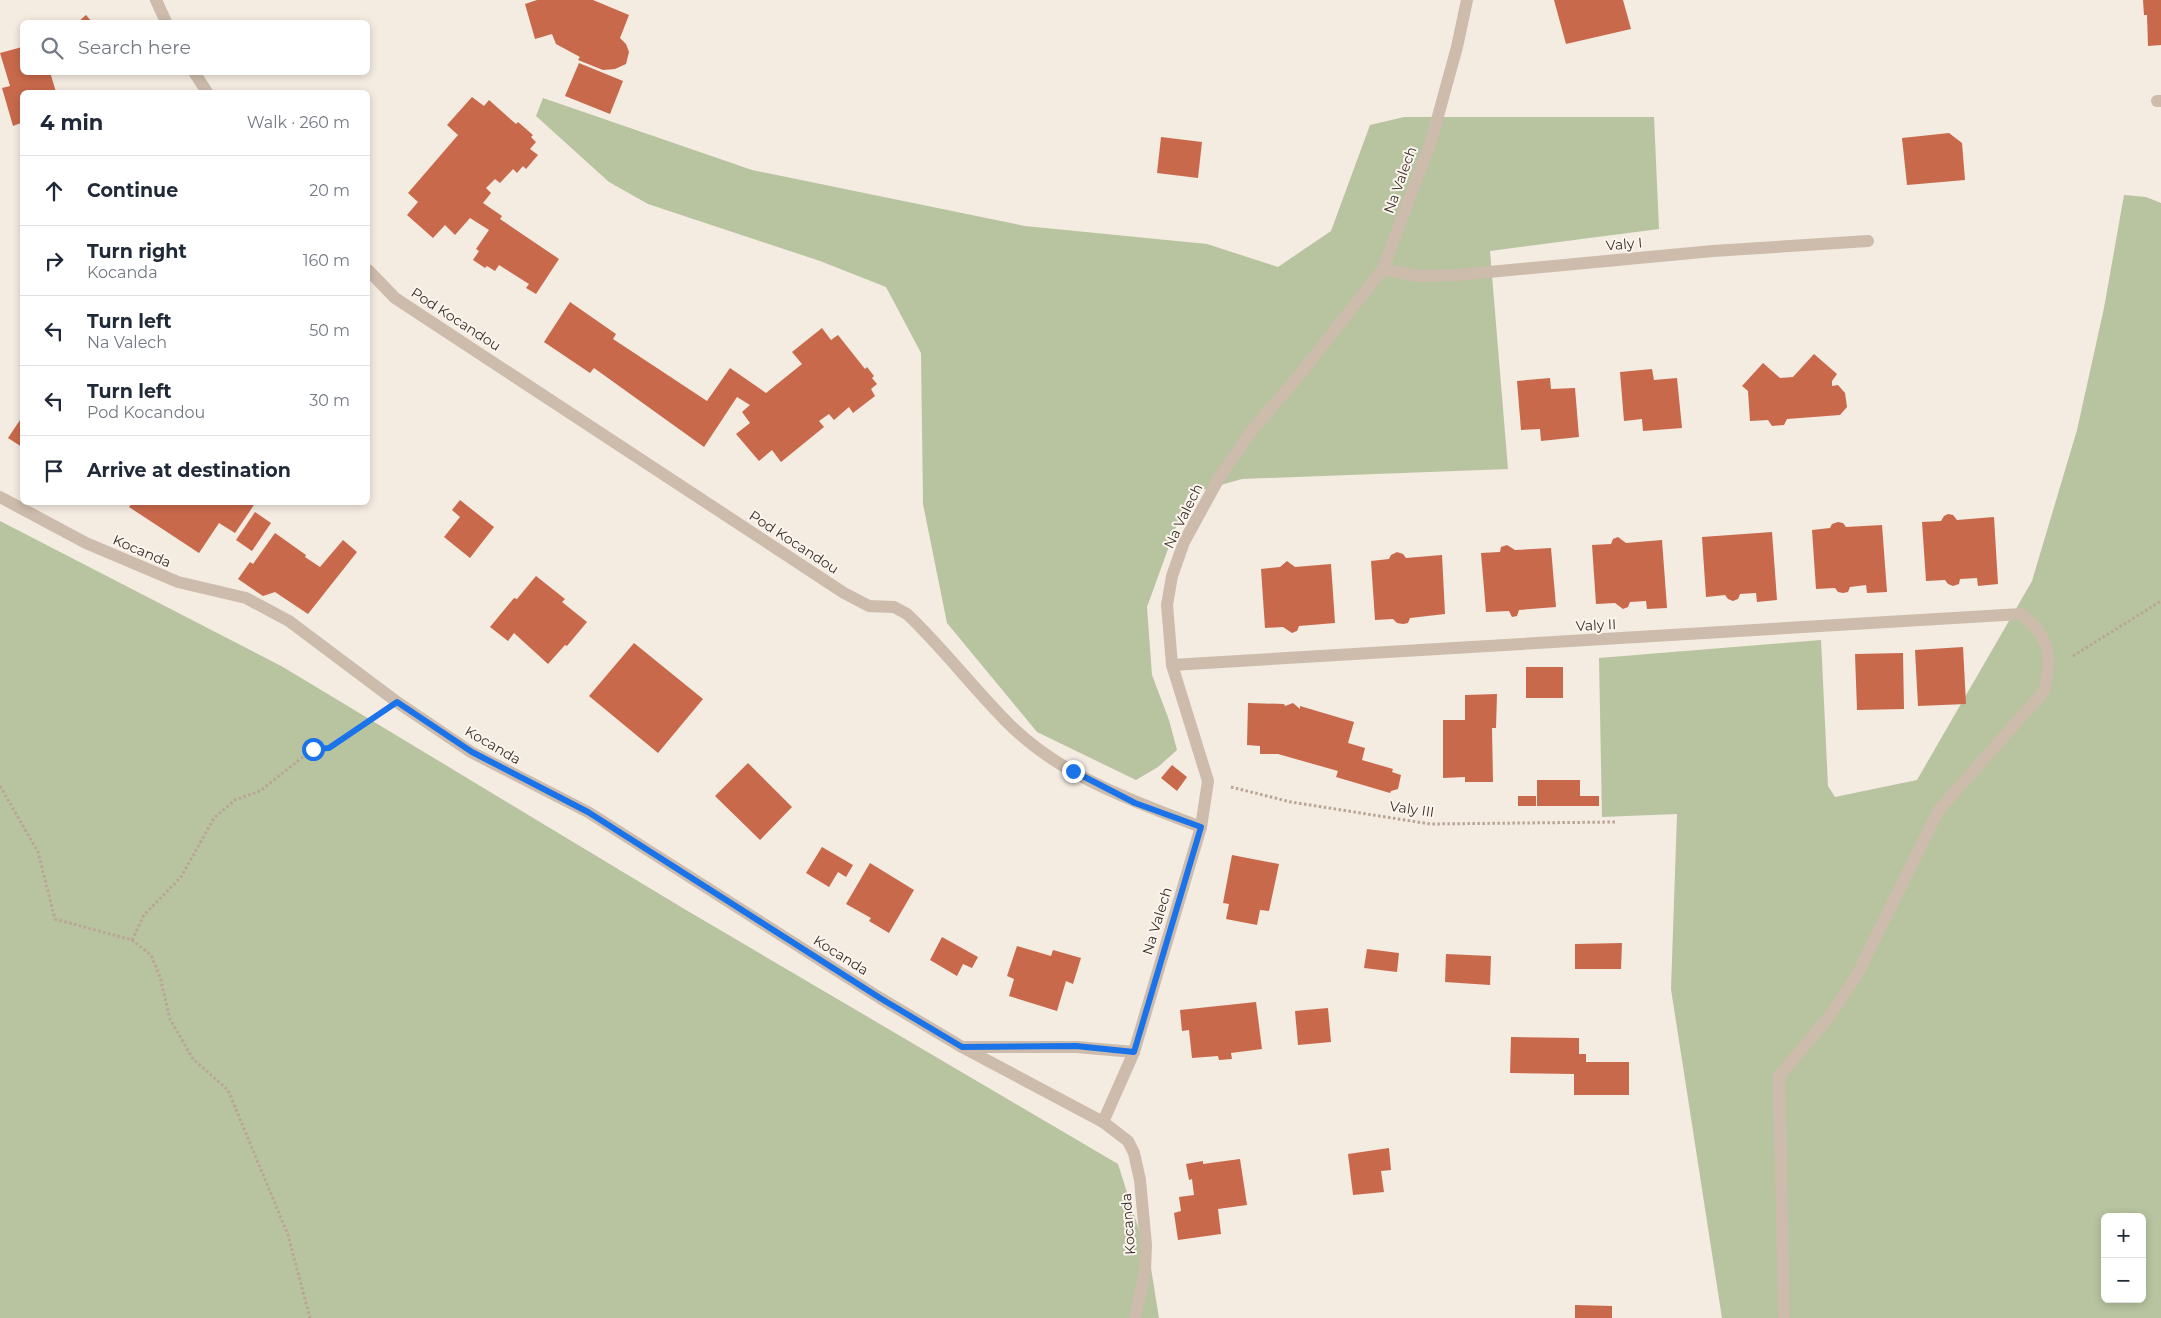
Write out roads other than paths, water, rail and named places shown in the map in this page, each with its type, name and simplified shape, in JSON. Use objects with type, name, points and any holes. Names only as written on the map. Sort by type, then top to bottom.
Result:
[{"type":"street","points":[[156,0],[165,20]]},
{"type":"street","name":"Na Valech","points":[[1103,1122],[1134,1052],[1201,827],[1208,781],[1172,665],[1167,605],[1172,576],[1184,542],[1219,478],[1252,430],[1292,384],[1383,269],[1432,138],[1457,47],[1466,0]]},
{"type":"street","points":[[196,75],[207,90]]},
{"type":"street","name":"Valy I","points":[[1383,269],[1418,276],[1457,275],[1693,253],[1868,241]]},
{"type":"street","name":"Pod Kocandou","points":[[370,272],[395,298],[844,593],[869,606],[894,607],[907,614],[1009,724],[1039,749],[1073,771],[1135,803],[1201,827]]},
{"type":"street","name":"Kocanda","points":[[0,497],[86,544],[178,582],[246,598],[289,621],[397,702],[472,752],[588,812],[872,993],[962,1047],[1103,1122],[1128,1141],[1134,1153],[1140,1180],[1146,1270],[1136,1318]]},
{"type":"street","name":"Valy II","points":[[1172,665],[2021,614],[2036,626],[2047,649],[2049,671],[2044,691],[1938,811],[1857,975],[1829,1017],[1780,1076],[1784,1318]]},
{"type":"street","points":[[962,1047],[1076,1046],[1134,1052]]}]
